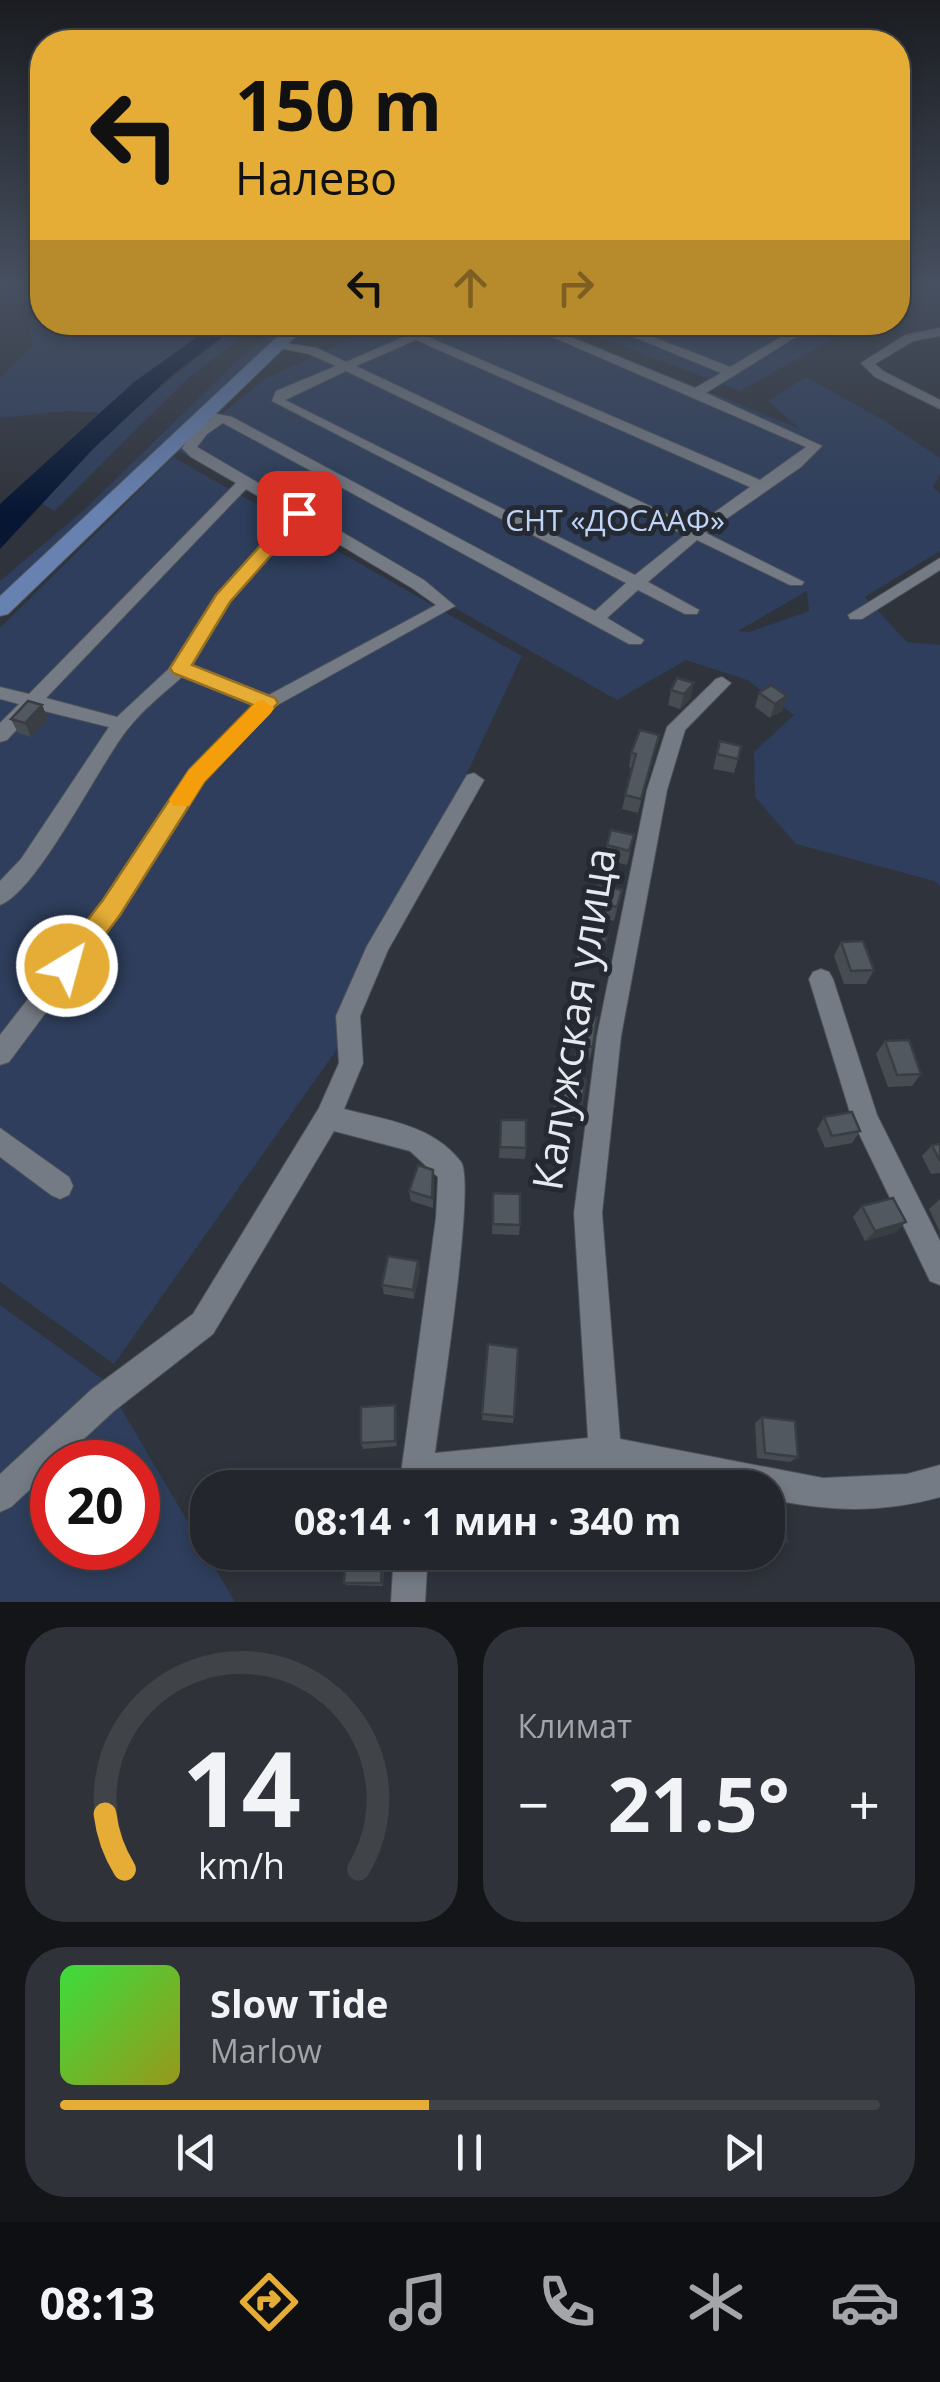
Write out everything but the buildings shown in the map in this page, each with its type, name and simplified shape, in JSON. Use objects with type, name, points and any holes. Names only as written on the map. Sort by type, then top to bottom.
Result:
[{"type":"main road","points":[[0,609],[214,415],[262,362]]},
{"type":"street","points":[[336,362],[796,582]]},
{"type":"street","points":[[360,362],[280,394],[278,401],[691,610]]},
{"type":"street","points":[[477,362],[760,486]]},
{"type":"street","points":[[596,619],[634,584],[760,486],[803,462],[815,446],[620,362]]},
{"type":"street","points":[[705,362],[731,372]]},
{"type":"street","points":[[696,393],[749,362]]},
{"type":"street","points":[[870,362],[896,384],[940,405]]},
{"type":"street","points":[[0,1054],[112,907],[196,776],[268,703],[447,606],[418,584],[189,448],[214,415],[635,640]]},
{"type":"street","points":[[0,735],[245,482]]},
{"type":"street","points":[[0,896],[28,865],[121,724],[180,668],[222,599],[299,513]]},
{"type":"street","points":[[856,615],[940,563]]},
{"type":"street","points":[[180,668],[268,703]]},
{"type":"street","name":"Калужская улица","points":[[605,1452],[588,1213],[609,1036],[657,790],[676,727],[722,684]]},
{"type":"street","points":[[0,693],[121,724]]},
{"type":"street","points":[[0,1496],[103,1400],[203,1324],[328,1117],[350,1064],[348,1016],[378,946],[474,780]]},
{"type":"street","points":[[821,979],[866,1119],[940,1272]]},
{"type":"street","points":[[328,1117],[417,1140],[452,1172],[450,1218],[417,1470]]},
{"type":"street","points":[[0,1141],[60,1186]]},
{"type":"street","points":[[484,1470],[605,1452],[823,1494],[907,1490],[940,1481]]},
{"type":"street","points":[[408,1602],[411,1570]]},
{"type":"green space","points":[[16,362],[167,362],[99,413],[67,411],[0,418],[0,377]]},
{"type":"green space","points":[[192,362],[209,362],[54,511],[41,503],[111,430]]},
{"type":"green space","points":[[236,362],[254,362],[0,596],[0,581],[84,510]]},
{"type":"green space","name":"СНТ «ДОСААФ»","points":[[302,362],[635,362],[800,429],[768,401],[806,377],[883,420],[940,458],[940,474],[933,487],[940,494],[940,551],[865,597],[907,642],[940,645],[940,886],[934,881],[796,844],[755,797],[754,752],[794,715],[747,680],[686,660],[617,700],[176,450],[265,379]],"holes":[[[807,591],[809,611],[749,632],[738,631]]]},
{"type":"green space","points":[[664,362],[792,362],[740,391]]},
{"type":"green space","points":[[173,457],[522,656],[340,1045],[114,1364],[0,1282],[0,628]]},
{"type":"green space","points":[[0,1305],[105,1381],[140,1440],[30,1440],[30,1570],[160,1570],[160,1474],[190,1526],[190,1570],[216,1570],[235,1602],[0,1602]]},
{"type":"shaded area","points":[[162,362],[190,362],[93,449],[0,549],[0,504],[134,382]]},
{"type":"slow traffic","points":[[181,800],[196,776],[263,708]]},
{"type":"route","points":[[67,966],[112,907],[196,776],[268,703],[180,668],[222,599],[299,513]]}]
